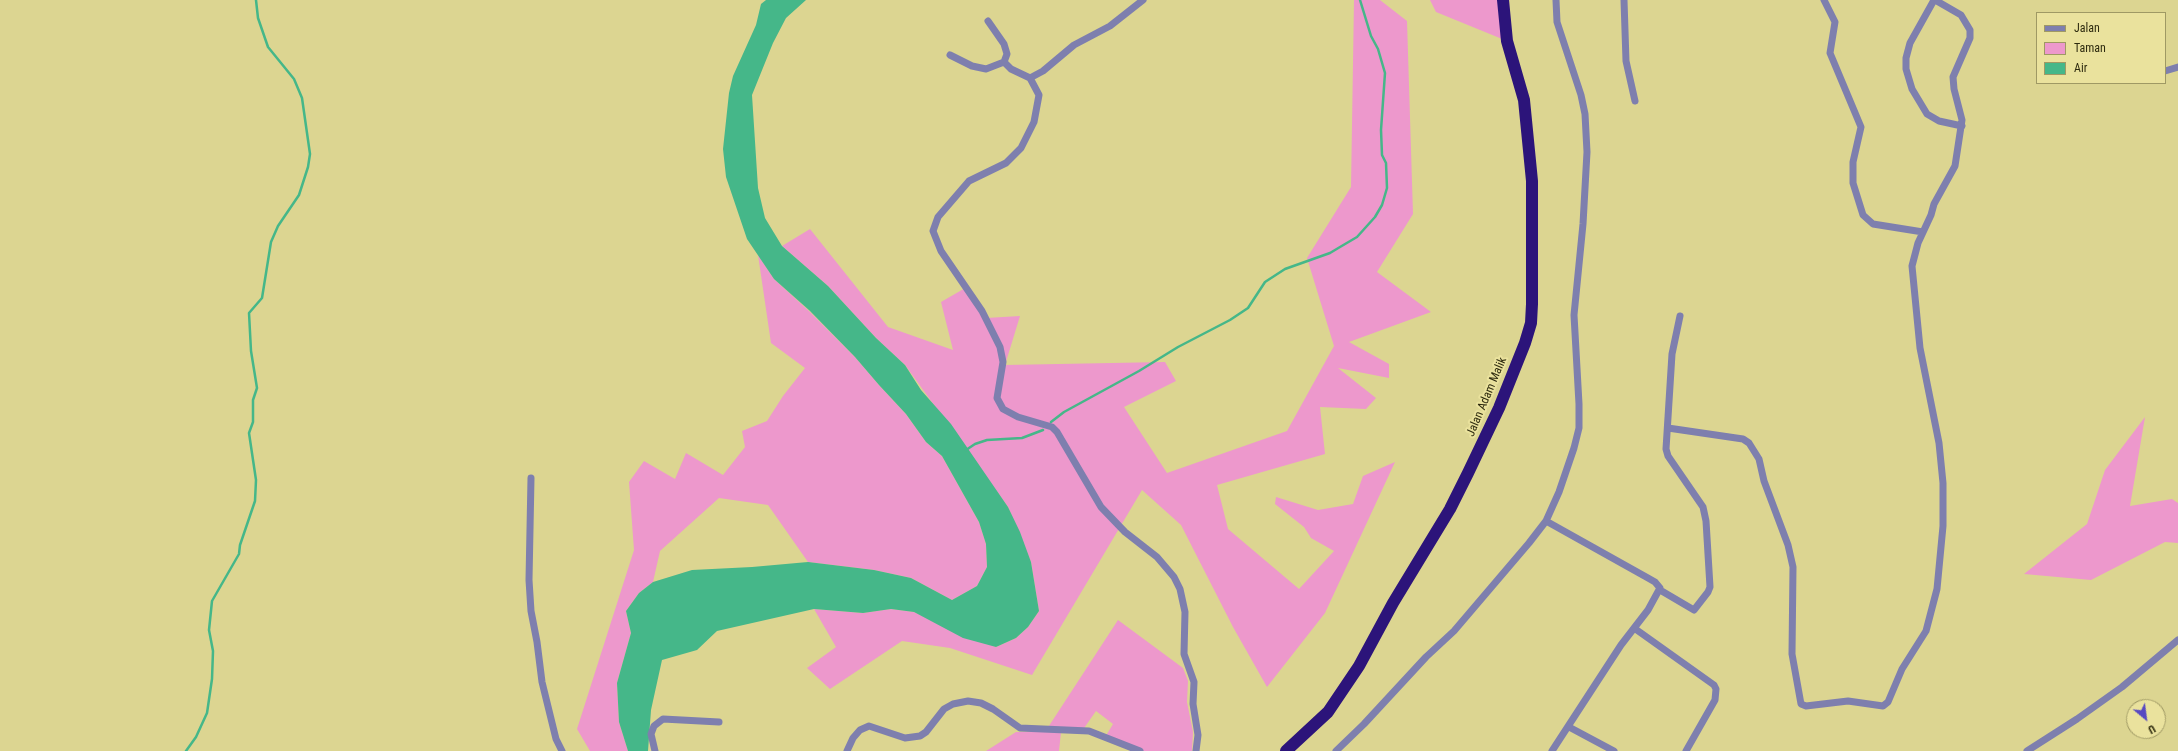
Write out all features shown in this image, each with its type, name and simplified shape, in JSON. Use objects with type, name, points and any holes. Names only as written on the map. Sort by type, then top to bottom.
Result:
[{"type":"highway","name":"Jalan Adam Malik","points":[[1286,751],[1328,712],[1355,673],[1393,603],[1450,509],[1499,408],[1525,343],[1531,323],[1532,181],[1524,100],[1507,41],[1503,0]]},
{"type":"street","points":[[1030,78],[1043,71],[1074,45],[1110,26],[1143,0]]},
{"type":"street","points":[[1336,751],[1467,617],[1546,521],[1565,478],[1579,428],[1574,321],[1584,224],[1587,152],[1585,114],[1557,22],[1556,0]]},
{"type":"street","points":[[1624,0],[1626,61],[1635,101]]},
{"type":"street","points":[[1824,0],[1835,22],[1830,53],[1861,127],[1853,162],[1853,183],[1862,215],[1873,224],[1923,232]]},
{"type":"street","points":[[1668,428],[1743,439],[1749,444],[1759,458],[1764,481],[1788,545],[1793,567],[1792,654],[1801,704],[1806,706],[1848,701],[1878,707],[1883,706],[1888,702],[1902,669],[1926,631],[1937,589],[1943,526],[1941,467],[1929,384],[1920,348],[1912,266],[1923,232],[1932,215],[1934,204],[1954,169],[1962,126],[1953,77],[1970,38],[1970,30],[1961,15],[1934,0],[1910,44],[1906,58],[1906,69],[1912,89],[1927,114],[1939,121],[1962,126]]},
{"type":"street","points":[[950,54],[972,66],[986,69],[1004,62],[1007,54],[1004,44],[988,21]]},
{"type":"street","points":[[1004,62],[1015,72],[1030,78],[1039,96],[1034,122],[1021,148],[1006,163],[969,181],[938,217],[934,226],[934,237],[955,273],[982,310],[1000,347],[1003,362],[997,398],[1003,409],[1018,417],[1052,427],[1057,432],[1101,507],[1133,538],[1156,557],[1174,577],[1180,589],[1185,612],[1184,654],[1194,682],[1193,704],[1198,735],[1196,751]]},
{"type":"street","points":[[2166,71],[2178,67]]},
{"type":"street","points":[[1546,521],[1648,578],[1658,585],[1660,590],[1694,610],[1708,592],[1710,587],[1706,514],[1700,501],[1666,453],[1672,354],[1680,316]]},
{"type":"street","points":[[531,478],[529,574],[531,611],[542,682],[556,739],[562,751]]},
{"type":"street","points":[[1552,751],[1570,727],[1621,645],[1648,610],[1660,590]]},
{"type":"street","points":[[1634,628],[1714,685],[1716,690],[1715,700],[1686,751]]},
{"type":"street","points":[[2027,751],[2077,719],[2109,696],[2147,668],[2178,640]]},
{"type":"street","points":[[847,751],[853,738],[860,730],[869,726],[905,738],[920,736],[926,732],[944,709],[953,704],[968,701],[981,703],[993,709],[1020,728],[1089,731],[1140,751]]},
{"type":"street","points":[[655,751],[651,734],[652,730],[658,722],[663,719],[719,722]]},
{"type":"street","points":[[1570,727],[1614,751]]},
{"type":"green space","points":[[1354,0],[1380,0],[1407,21],[1413,214],[1377,272],[1431,312],[1349,342],[1389,364],[1389,378],[1338,368],[1376,398],[1366,409],[1320,407],[1325,454],[1217,485],[1228,529],[1299,589],[1334,551],[1311,538],[1304,527],[1275,504],[1276,497],[1318,510],[1353,504],[1363,476],[1395,462],[1325,613],[1267,687],[1233,627],[1181,525],[1142,490],[1032,675],[950,648],[902,641],[830,689],[807,668],[836,647],[814,609],[863,613],[891,609],[914,612],[996,647],[1016,638],[1028,627],[1039,611],[1031,562],[1008,507],[905,365],[876,338],[828,286],[782,246],[810,229],[888,327],[953,350],[941,302],[967,287],[986,318],[1020,316],[1005,365],[1165,362],[1176,381],[1124,407],[1167,473],[1287,431],[1334,346],[1307,258],[1351,187]]},
{"type":"green space","points":[[1430,0],[1503,0],[1507,41],[1436,12]]},
{"type":"green space","points":[[758,255],[774,279],[809,311],[855,357],[906,414],[926,442],[942,456],[979,522],[986,544],[987,567],[977,586],[952,600],[911,578],[874,570],[808,562],[768,505],[719,498],[660,551],[653,582],[639,593],[626,611],[631,633],[617,683],[619,722],[628,751],[590,751],[577,729],[634,550],[629,482],[644,461],[675,479],[686,453],[723,475],[745,447],[742,431],[767,421],[783,396],[805,368],[771,343]]},
{"type":"green space","points":[[2145,417],[2130,506],[2172,499],[2178,503],[2178,543],[2165,542],[2091,580],[2024,574],[2087,524],[2105,470]]},
{"type":"green space","points":[[1118,620],[1183,668],[1188,681],[1187,702],[1193,732],[1192,751],[1131,751],[1104,739],[1113,724],[1096,711],[1082,731],[1061,732],[1059,751],[986,751],[1016,732],[1045,732]]},
{"type":"water","points":[[766,0],[806,0],[786,18],[773,43],[752,95],[758,188],[765,218],[782,246],[828,286],[876,338],[905,365],[921,390],[951,424],[1008,507],[1020,532],[1031,562],[1039,611],[1028,627],[1016,638],[996,647],[963,638],[914,612],[891,609],[863,613],[814,609],[717,631],[697,650],[662,660],[651,710],[648,751],[628,751],[619,722],[617,683],[631,633],[626,611],[639,593],[653,582],[692,570],[808,562],[874,570],[911,578],[952,600],[977,586],[987,567],[986,544],[979,522],[942,456],[926,442],[906,414],[855,357],[810,311],[774,279],[747,239],[726,177],[723,149],[729,93],[733,76],[756,25],[761,4]]},
{"type":"waterway","points":[[186,751],[196,737],[207,713],[212,679],[213,651],[209,630],[212,601],[239,554],[240,545],[255,501],[256,480],[249,433],[253,422],[253,400],[257,388],[251,351],[249,313],[262,298],[271,242],[278,226],[299,195],[308,167],[310,154],[302,98],[294,79],[268,47],[258,18],[256,0]]},
{"type":"waterway","points":[[1051,422],[1064,412],[1139,371],[1178,347],[1230,320],[1248,308],[1265,282],[1285,269],[1330,253],[1357,237],[1375,217],[1382,205],[1387,188],[1386,163],[1382,155],[1381,130],[1385,73],[1378,49],[1371,36],[1360,0]]},
{"type":"waterway","points":[[966,450],[975,444],[987,440],[1022,438],[1043,430]]}]
